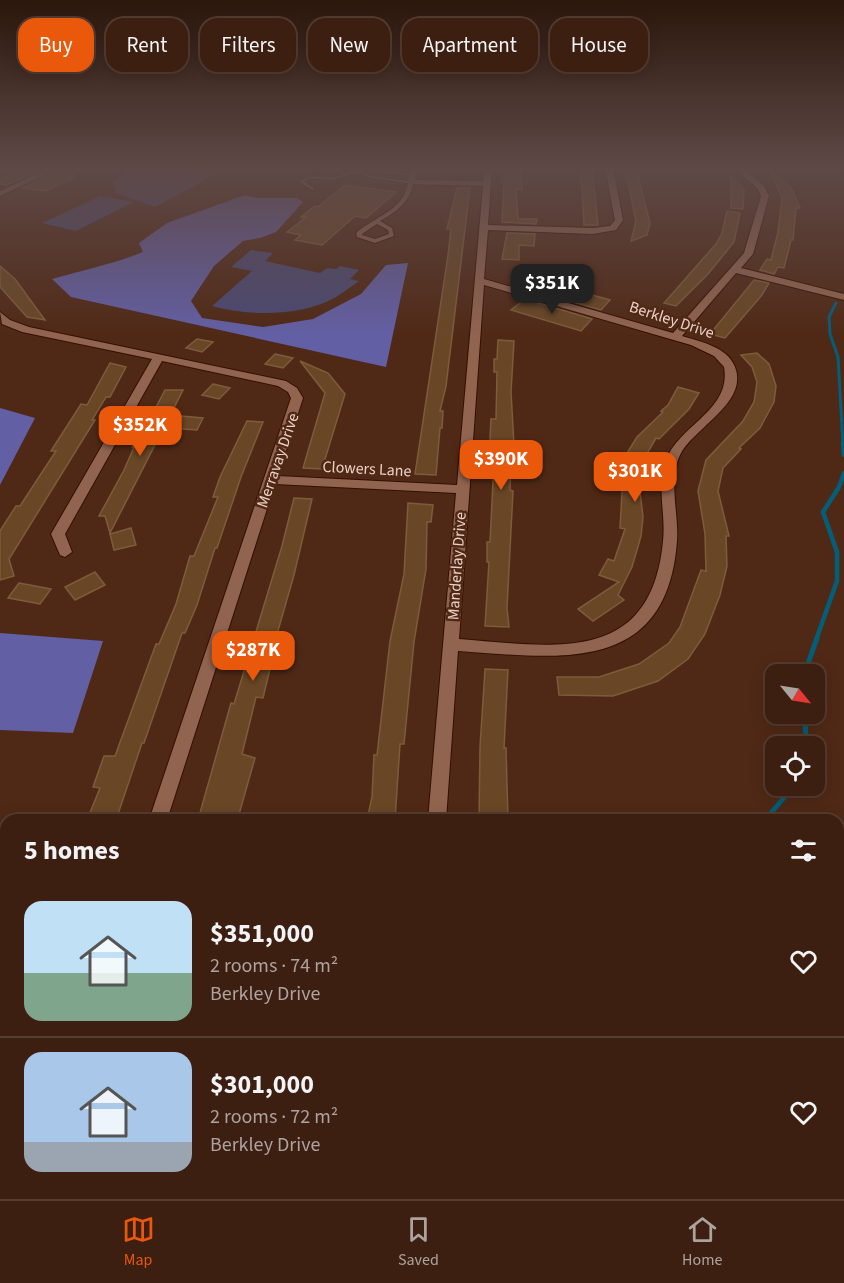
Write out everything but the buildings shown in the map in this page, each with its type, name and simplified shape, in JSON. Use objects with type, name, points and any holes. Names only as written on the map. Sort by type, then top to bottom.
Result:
[{"type":"street","name":"Manderlay Drive","points":[[437,814],[483,224]]},
{"type":"street","points":[[483,227],[593,231],[613,228],[616,224]]},
{"type":"street","points":[[675,337],[736,270],[750,249],[757,224]]},
{"type":"street","points":[[736,270],[844,297]]},
{"type":"street","name":"Berkley Drive","points":[[450,644],[580,649],[621,637],[643,620],[660,588],[667,567],[672,537],[667,479],[673,456],[684,441],[719,409],[728,391],[731,373],[727,362],[715,352],[675,337],[479,281]]},
{"type":"street","name":"Merravay Drive","points":[[0,315],[6,322],[26,330],[282,382],[293,390],[297,398],[160,814]]},
{"type":"street","points":[[65,552],[58,534],[159,357]]},
{"type":"street","name":"Clowers Lane","points":[[270,480],[462,489]]},
{"type":"lane","points":[[372,224],[359,233],[359,236],[375,241],[392,235],[390,229],[381,224]]},
{"type":"shaded area","points":[[46,224],[90,224],[76,231]]},
{"type":"shaded area","points":[[166,224],[283,224],[276,232],[243,241],[214,266],[191,301],[202,318],[263,327],[313,319],[361,294],[386,265],[408,263],[386,367],[71,297],[52,279],[143,252],[139,243]]},
{"type":"shaded area","points":[[251,250],[273,253],[265,261],[320,273],[327,268],[336,269],[340,266],[359,270],[350,279],[359,281],[322,304],[291,311],[242,312],[212,306],[252,271],[231,267]]},
{"type":"shaded area","points":[[0,408],[35,418],[0,485]]},
{"type":"shaded area","points":[[0,633],[103,641],[73,733],[0,730]]},
{"type":"waterway","points":[[836,303],[829,317],[830,334],[838,357],[843,445]]},
{"type":"waterway","points":[[843,443],[844,455]]},
{"type":"waterway","points":[[816,640],[837,581],[837,552],[823,512],[839,487],[844,473]]},
{"type":"waterway","points":[[808,664],[817,638]]},
{"type":"waterway","points":[[805,724],[806,736]]},
{"type":"waterway","points":[[770,814],[785,796]]}]
